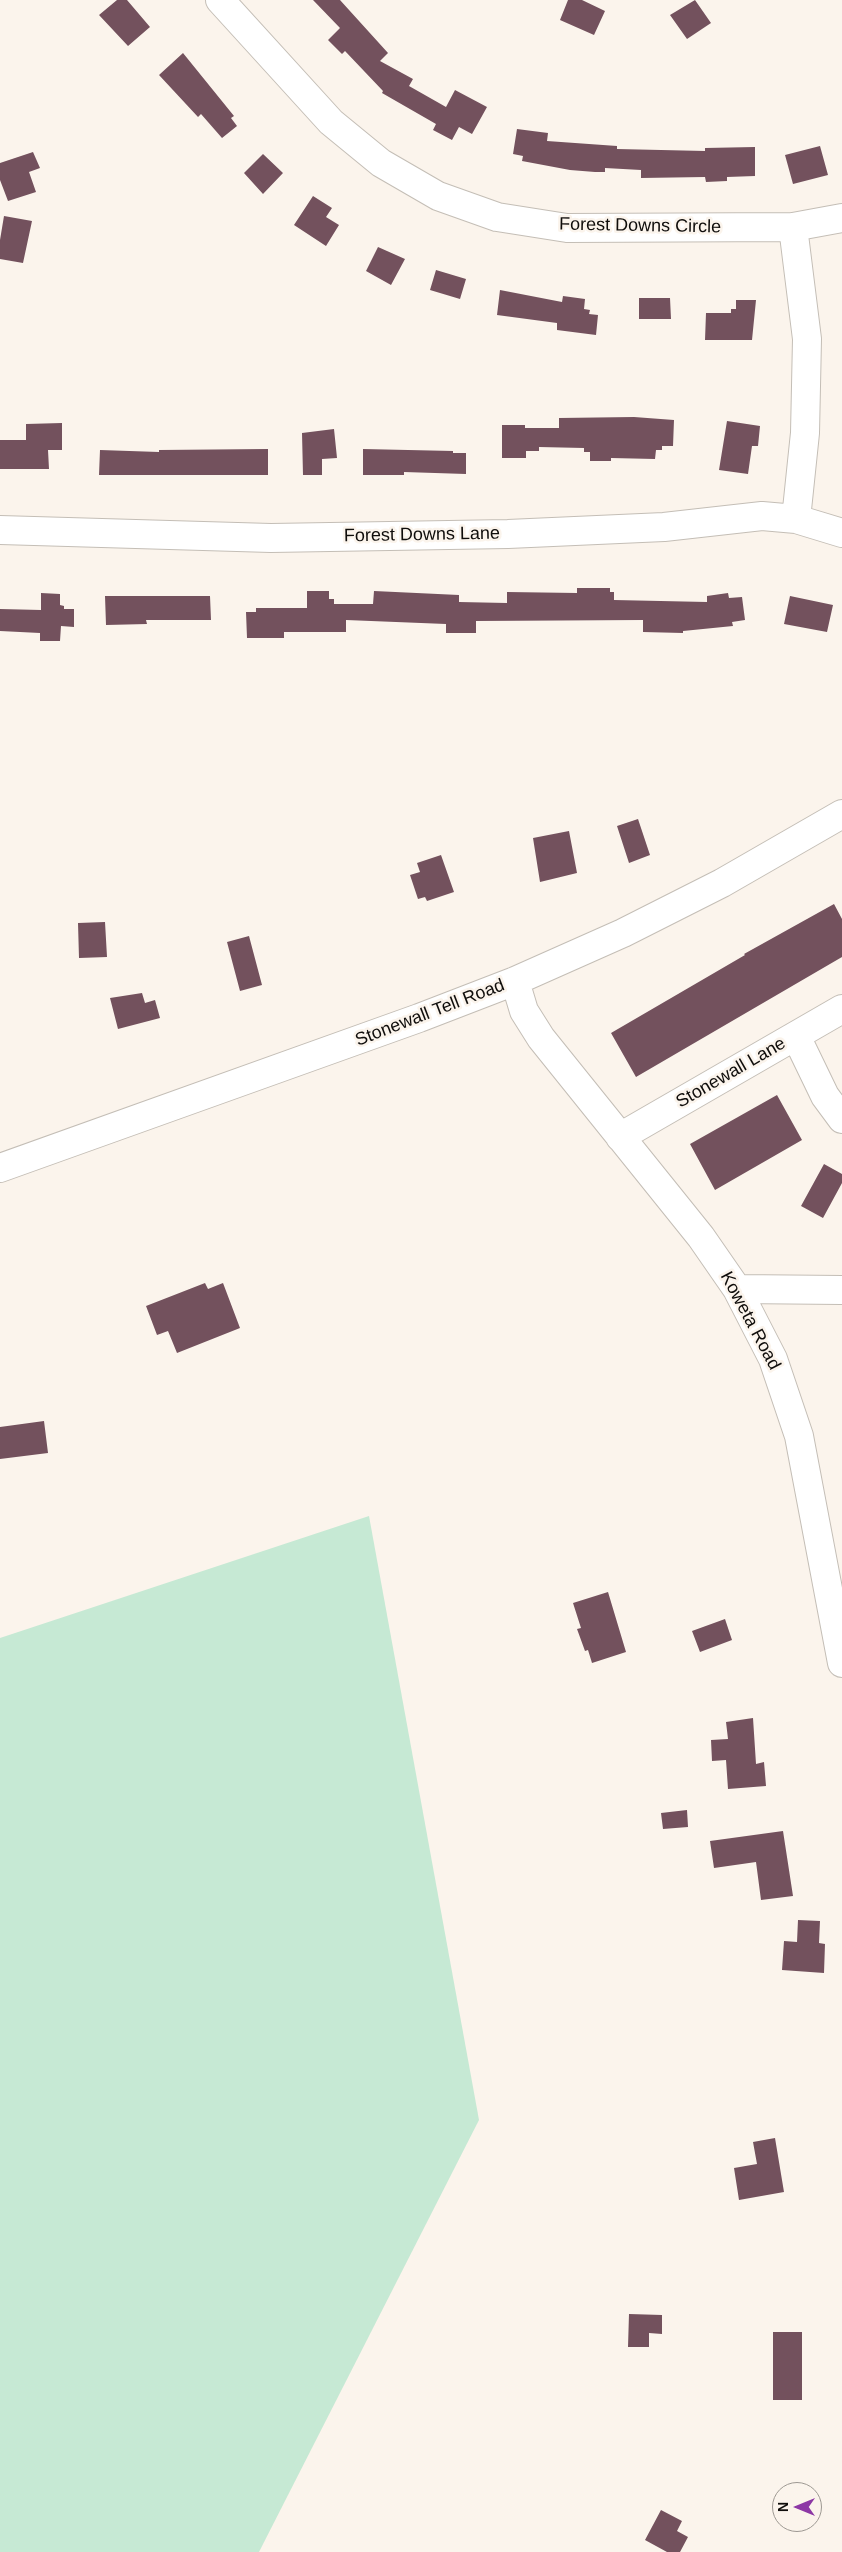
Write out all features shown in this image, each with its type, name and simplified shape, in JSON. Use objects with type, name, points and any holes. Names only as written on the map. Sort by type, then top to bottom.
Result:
[{"type":"street","name":"Forest Downs Circle","points":[[220,0],[331,122],[381,163],[438,196],[498,217],[567,228],[793,227],[842,218]]},
{"type":"street","points":[[793,227],[807,340],[805,433],[796,519]]},
{"type":"street","name":"Forest Downs Lane","points":[[0,530],[321,537],[508,534],[664,527],[762,516],[796,519],[842,533]]},
{"type":"street","name":"Stonewall Tell Road","points":[[0,1168],[419,1018],[515,981],[623,933],[722,883],[842,814]]},
{"type":"street","name":"Koweta Road","points":[[515,981],[524,1011],[541,1038],[701,1237],[737,1290],[773,1360],[799,1436],[842,1663]]},
{"type":"street","name":"Stonewall Lane","points":[[620,1137],[842,1009]]},
{"type":"street","points":[[796,1036],[825,1096],[842,1119]]},
{"type":"street","points":[[737,1290],[842,1290]]},
{"type":"green space","points":[[369,1516],[479,2120],[259,2552],[0,2552],[0,1638]]},
{"type":"building","points":[[117,0],[127,0],[150,27],[128,46],[99,15]]},
{"type":"building","points":[[313,0],[340,0],[388,53],[380,61],[413,79],[409,86],[446,107],[455,90],[487,107],[472,134],[459,127],[452,140],[433,130],[436,124],[382,93],[383,91],[345,51],[342,54],[328,40],[340,28]]},
{"type":"building","points":[[568,0],[582,0],[605,11],[594,35],[560,20]]},
{"type":"building","points":[[695,0],[711,23],[687,39],[670,15]]},
{"type":"building","points":[[183,53],[234,116],[231,118],[237,126],[222,138],[201,114],[198,117],[159,75]]},
{"type":"building","points":[[517,129],[548,133],[547,141],[617,146],[617,149],[705,151],[705,148],[755,147],[755,176],[727,177],[727,181],[706,182],[705,177],[641,178],[641,170],[605,168],[605,172],[595,172],[570,170],[522,161],[523,156],[513,154]]},
{"type":"building","points":[[820,146],[828,175],[793,184],[785,155]]},
{"type":"building","points":[[33,152],[40,168],[29,172],[36,192],[8,201],[0,180],[0,163]]},
{"type":"building","points":[[263,154],[283,173],[263,194],[244,173]]},
{"type":"building","points":[[313,196],[332,208],[326,217],[339,225],[326,246],[294,225]]},
{"type":"building","points":[[4,216],[32,221],[23,263],[0,259],[0,240]]},
{"type":"building","points":[[378,247],[405,259],[391,285],[366,271]]},
{"type":"building","points":[[436,270],[466,279],[460,299],[430,290]]},
{"type":"building","points":[[500,290],[562,302],[563,296],[585,299],[584,309],[590,310],[589,314],[598,315],[596,335],[557,330],[557,323],[497,315]]},
{"type":"building","points":[[639,298],[670,298],[671,319],[639,319]]},
{"type":"building","points":[[736,300],[756,300],[752,340],[705,340],[706,313],[731,313],[731,309],[736,309]]},
{"type":"building","points":[[634,417],[674,420],[673,446],[662,446],[662,450],[656,450],[655,459],[611,458],[611,461],[590,461],[590,452],[584,452],[584,448],[539,447],[539,451],[526,451],[526,458],[502,458],[502,425],[525,425],[525,428],[559,428],[559,418]]},
{"type":"building","points":[[727,421],[760,426],[758,446],[752,446],[748,474],[719,470]]},
{"type":"building","points":[[62,423],[62,450],[48,450],[49,469],[0,469],[0,440],[26,440],[26,424]]},
{"type":"building","points":[[334,429],[337,458],[322,459],[322,475],[303,475],[302,433]]},
{"type":"building","points":[[268,449],[268,475],[99,475],[100,450],[159,452],[159,450]]},
{"type":"building","points":[[363,449],[466,453],[466,474],[404,472],[404,475],[363,475]]},
{"type":"building","points":[[577,588],[610,588],[610,592],[614,592],[614,600],[707,602],[707,596],[728,593],[729,598],[742,597],[745,620],[732,622],[733,626],[683,631],[683,633],[643,632],[643,620],[476,621],[476,633],[446,633],[446,624],[346,620],[346,632],[284,632],[284,638],[247,638],[246,612],[256,612],[256,608],[307,608],[307,591],[329,591],[329,599],[334,599],[334,604],[373,604],[374,591],[459,595],[459,602],[507,603],[507,592],[577,593]]},
{"type":"building","points":[[41,593],[60,594],[60,605],[64,606],[64,609],[74,609],[74,627],[61,626],[60,641],[40,641],[40,633],[0,631],[0,609],[41,610]]},
{"type":"building","points":[[105,596],[210,596],[211,620],[146,620],[147,624],[106,625]]},
{"type":"building","points":[[790,596],[833,605],[827,632],[784,624]]},
{"type":"building","points":[[638,819],[650,855],[629,863],[617,826]]},
{"type":"building","points":[[569,831],[577,873],[540,882],[533,838]]},
{"type":"building","points":[[441,855],[454,892],[427,901],[425,897],[418,899],[410,875],[420,872],[417,863]]},
{"type":"building","points":[[834,904],[842,919],[842,957],[636,1077],[611,1033],[744,954]]},
{"type":"building","points":[[105,922],[107,957],[79,958],[78,923]]},
{"type":"building","points":[[249,936],[262,985],[240,991],[227,942]]},
{"type":"building","points":[[142,993],[145,1003],[155,1000],[160,1018],[118,1029],[110,998]]},
{"type":"building","points":[[777,1095],[802,1140],[715,1190],[690,1144]]},
{"type":"building","points":[[824,1164],[842,1174],[842,1183],[823,1218],[801,1206]]},
{"type":"building","points":[[205,1283],[208,1289],[223,1283],[240,1328],[177,1353],[168,1331],[157,1335],[146,1306]]},
{"type":"building","points":[[44,1421],[48,1453],[0,1459],[0,1427]]},
{"type":"building","points":[[608,1592],[626,1652],[592,1663],[588,1650],[585,1651],[577,1629],[581,1628],[573,1603]]},
{"type":"building","points":[[725,1619],[732,1640],[700,1652],[692,1631]]},
{"type":"building","points":[[753,1718],[756,1764],[764,1762],[766,1786],[728,1789],[726,1760],[712,1761],[711,1740],[728,1739],[726,1722]]},
{"type":"building","points":[[687,1810],[688,1827],[663,1829],[661,1813]]},
{"type":"building","points":[[783,1831],[793,1896],[761,1900],[756,1862],[714,1868],[710,1841]]},
{"type":"building","points":[[798,1920],[820,1921],[819,1943],[825,1944],[824,1973],[782,1970],[784,1941],[797,1942]]},
{"type":"building","points":[[775,2138],[784,2192],[739,2200],[734,2168],[757,2164],[753,2142]]},
{"type":"building","points":[[629,2314],[662,2315],[662,2334],[649,2333],[649,2347],[628,2347]]},
{"type":"building","points":[[773,2332],[802,2332],[802,2400],[773,2400]]},
{"type":"building","points":[[661,2510],[682,2521],[677,2531],[688,2537],[680,2552],[667,2552],[645,2540]]}]
